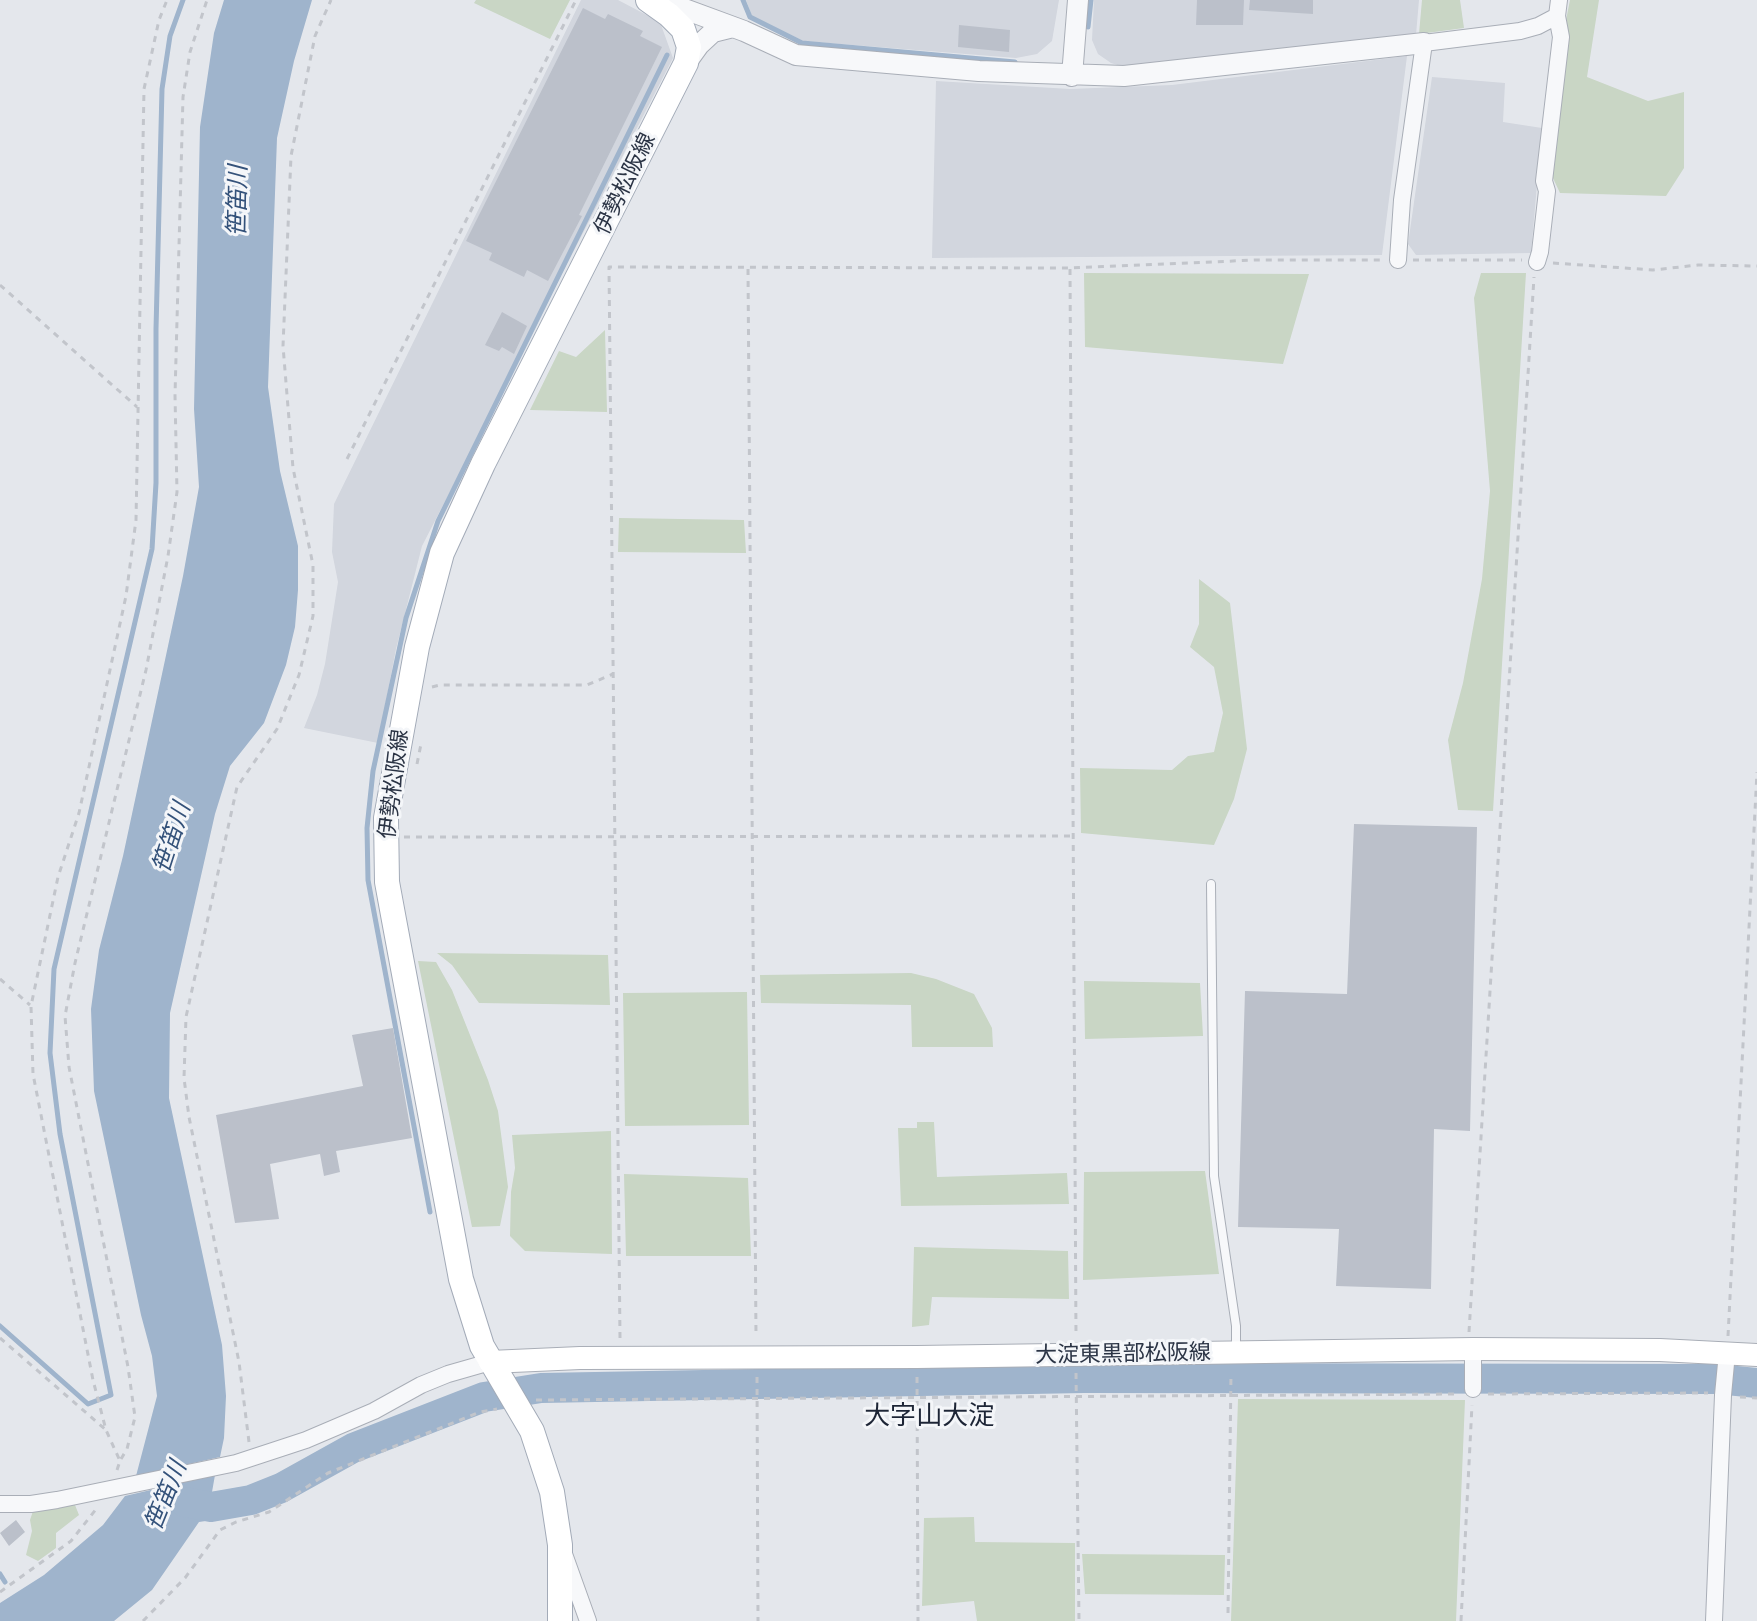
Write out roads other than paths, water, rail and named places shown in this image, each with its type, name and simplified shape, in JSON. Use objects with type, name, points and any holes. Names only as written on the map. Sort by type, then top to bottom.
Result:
[{"type":"main road","points":[[648,0],[683,29],[689,47],[686,63]]},
{"type":"main road","name":"伊勢松阪線","points":[[560,1621],[560,1545],[548,1479],[532,1431],[490,1362],[475,1328],[461,1279],[387,882],[386,818],[401,723],[425,608],[442,553],[483,464],[686,63]]},
{"type":"main road","name":"大淀東黒部松阪線","points":[[490,1362],[620,1358],[757,1363],[1234,1360],[1472,1354],[1726,1359],[1757,1355]]},
{"type":"street","points":[[660,0],[796,55],[1072,76],[1124,76],[1520,31],[1538,26],[1558,8]]},
{"type":"street","points":[[1072,76],[1078,0]]},
{"type":"street","points":[[1537,262],[1547,191],[1544,181],[1561,37],[1558,8]]},
{"type":"street","points":[[686,63],[713,32],[733,27]]},
{"type":"street","points":[[1398,260],[1402,200],[1424,43]]},
{"type":"street","points":[[1472,1354],[1473,1392]]},
{"type":"street","points":[[1714,1621],[1726,1359]]},
{"type":"street","points":[[0,1504],[31,1504],[243,1460],[306,1440],[448,1374],[490,1362]]},
{"type":"street","points":[[560,1545],[588,1621]]},
{"type":"lane","points":[[1211,884],[1214,1176],[1236,1326],[1234,1360]]},
{"type":"water","name":"笹笛川","points":[[224,0],[312,0],[294,61],[277,138],[268,387],[280,471],[298,546],[298,590],[295,627],[286,665],[264,723],[230,766],[215,814],[170,1013],[169,1098],[222,1345],[226,1396],[224,1438],[220,1457],[136,1476],[157,1396],[152,1356],[94,1091],[91,1009],[99,950],[123,856],[199,487],[194,409],[200,127],[214,33]]},
{"type":"water","name":"笹笛川","points":[[215,1475],[212,1492],[227,1490],[226,1518],[199,1522],[152,1590],[114,1621],[0,1621],[0,1603],[44,1575],[103,1525],[125,1496]]},
{"type":"waterway","points":[[0,1326],[88,1404],[111,1395],[60,1134],[50,1053],[54,969],[152,549],[156,483],[162,89],[170,36],[183,0]]},
{"type":"waterway","points":[[743,0],[750,17],[802,43],[1015,62]]},
{"type":"waterway","points":[[1088,27],[1091,0]]},
{"type":"waterway","points":[[430,1212],[368,880],[367,828],[373,771],[406,618],[438,521],[667,55]]},
{"type":"waterway","name":"笹笛川","points":[[185,1502],[211,1507],[251,1500],[281,1488],[353,1448],[484,1397],[541,1388],[1084,1378],[1717,1379],[1757,1383]]},
{"type":"waterway","points":[[0,1574],[5,1582]]},
{"type":"district","name":"大字山大淀","points":[[929,1416]]}]
